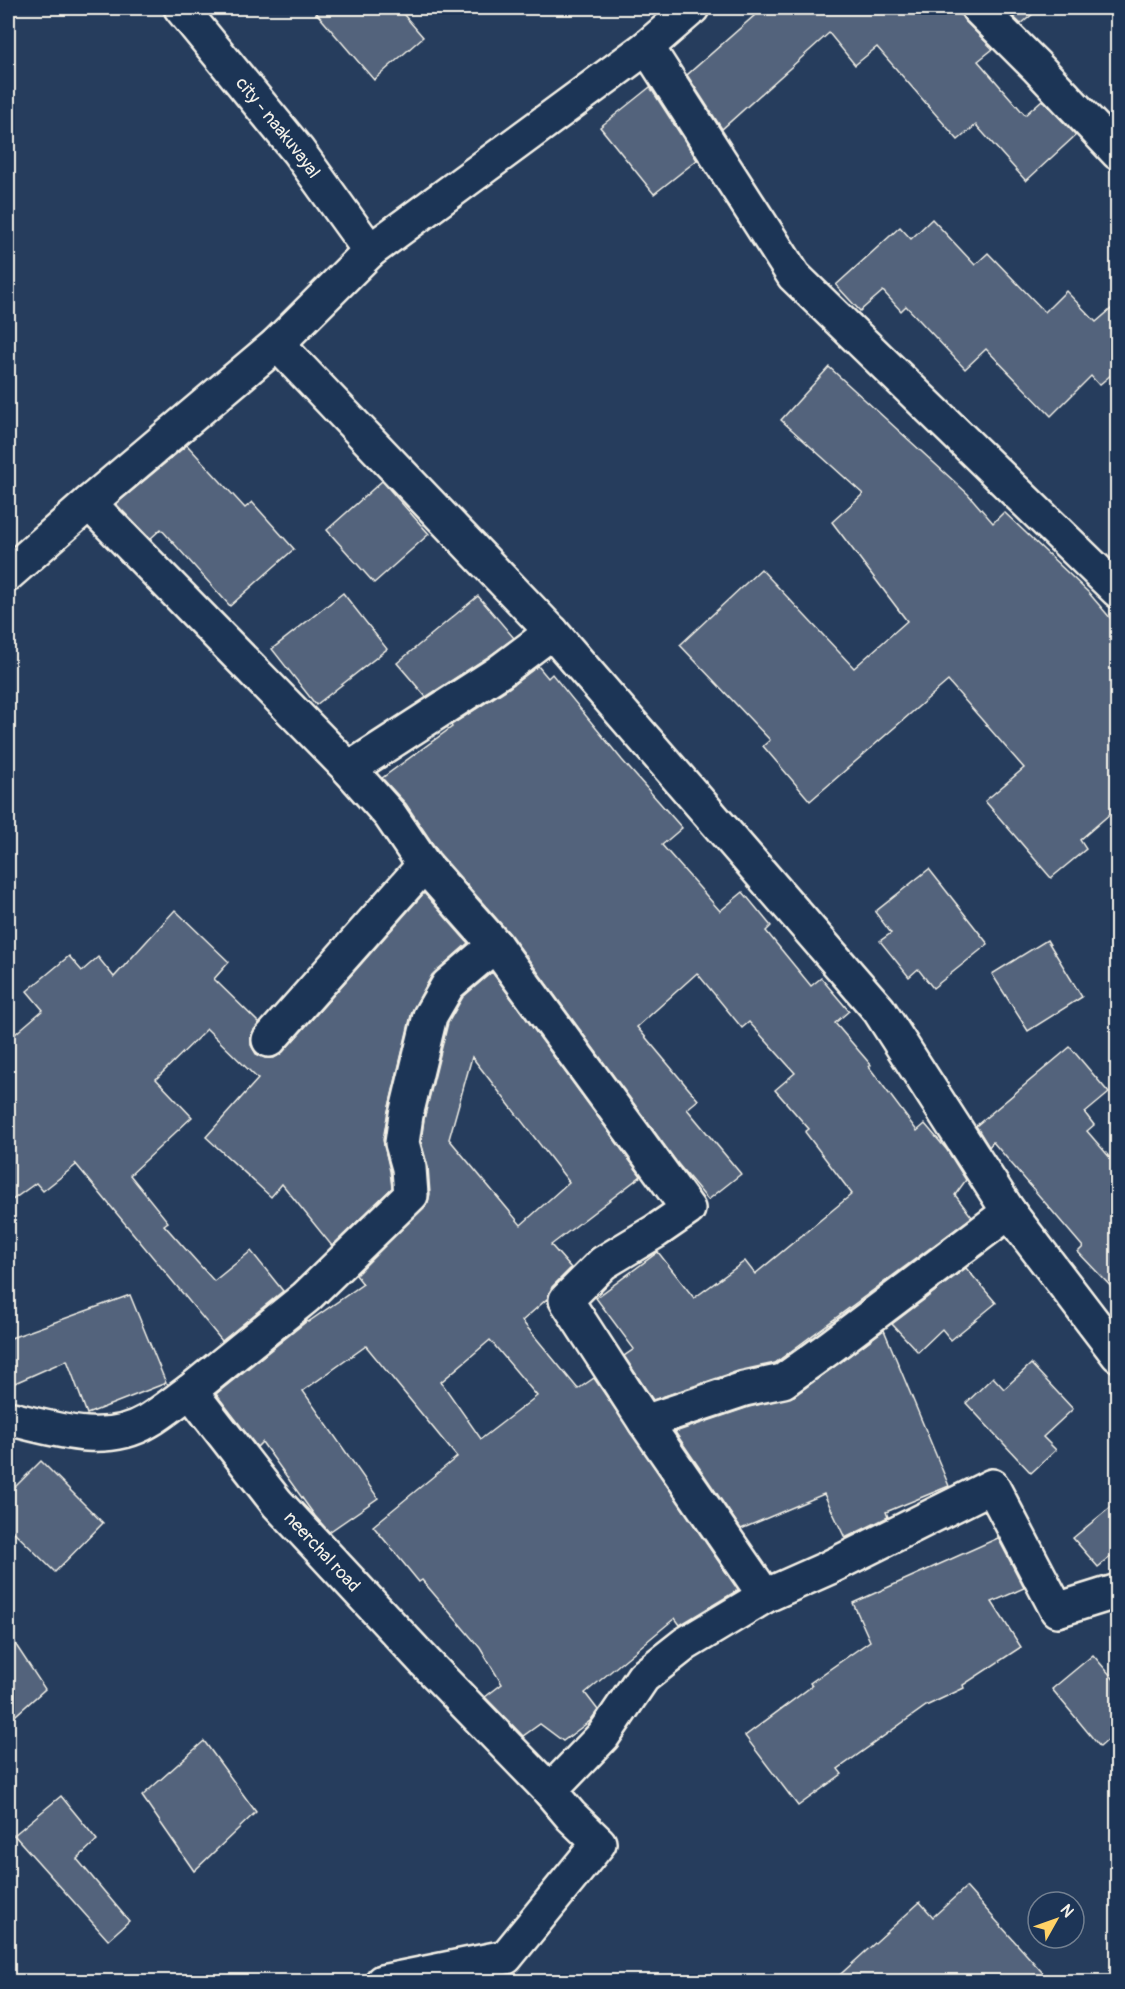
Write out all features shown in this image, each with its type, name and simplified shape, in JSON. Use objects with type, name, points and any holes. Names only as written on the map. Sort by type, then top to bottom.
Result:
[{"type":"street","name":"city - naakuvayal","points":[[181,8],[298,152],[370,251]]},
{"type":"street","points":[[8,574],[89,502],[277,344],[370,251],[647,46],[692,8]]},
{"type":"street","points":[[978,8],[1118,153]]},
{"type":"street","points":[[647,46],[794,276],[1118,591]]},
{"type":"street","points":[[277,344],[552,632],[879,1010],[1009,1212],[1118,1355]]},
{"type":"street","points":[[89,502],[350,770],[390,815],[424,865],[495,945],[687,1209],[603,1263],[566,1300],[645,1422],[765,1596]]},
{"type":"street","points":[[350,770],[499,672],[552,632]]},
{"type":"street","points":[[269,1040],[424,865]]},
{"type":"street","points":[[8,1418],[72,1433],[111,1435],[146,1422],[190,1392],[306,1298],[411,1195],[409,1168],[402,1143],[406,1115],[430,1016],[448,985],[495,945]]},
{"type":"street","points":[[645,1422],[744,1389],[783,1381],[1009,1212]]},
{"type":"street","name":"neerchal road","points":[[190,1392],[277,1503],[426,1663],[599,1843],[506,1957],[382,1982]]},
{"type":"street","points":[[550,1791],[603,1736],[643,1677],[685,1644],[765,1596],[828,1568],[992,1486],[1057,1610],[1118,1591]]},
{"type":"building","points":[[312,8],[398,8],[423,37],[374,80]]},
{"type":"building","points":[[763,8],[960,8],[965,21],[993,49],[978,61],[1025,115],[1042,100],[1076,135],[1026,181],[976,125],[958,140],[877,47],[855,65],[829,33],[722,129],[687,75]]},
{"type":"building","points":[[1004,8],[1040,8],[1021,24]]},
{"type":"building","points":[[650,87],[697,160],[654,194],[600,127]]},
{"type":"building","points":[[932,219],[975,265],[988,253],[1045,312],[1066,291],[1096,322],[1118,303],[1118,369],[1099,385],[1091,376],[1051,416],[986,349],[965,369],[906,306],[901,311],[883,291],[860,311],[836,285],[900,227],[911,239]]},
{"type":"building","points":[[829,367],[968,494],[993,523],[1004,512],[1088,592],[1118,627],[1118,807],[1080,840],[1086,849],[1051,878],[985,801],[1024,768],[948,681],[810,801],[763,746],[770,740],[680,645],[761,569],[854,668],[907,621],[832,522],[863,494],[781,420]]},
{"type":"building","points":[[187,445],[245,508],[252,502],[294,549],[230,606],[161,529],[150,539],[116,504]]},
{"type":"building","points":[[382,481],[429,534],[374,583],[327,530]]},
{"type":"building","points":[[343,593],[387,649],[316,705],[272,649]]},
{"type":"building","points":[[478,596],[514,638],[426,697],[397,663]]},
{"type":"building","points":[[538,666],[548,678],[552,674],[622,760],[682,828],[662,845],[720,911],[743,892],[771,926],[766,931],[811,986],[821,978],[849,1011],[835,1023],[871,1065],[869,1067],[917,1131],[925,1124],[947,1150],[966,1180],[955,1195],[972,1217],[775,1363],[738,1371],[653,1400],[624,1356],[634,1349],[596,1298],[658,1252],[694,1298],[745,1261],[755,1274],[852,1194],[805,1132],[809,1129],[775,1090],[795,1073],[749,1022],[742,1028],[697,973],[637,1027],[698,1100],[687,1109],[741,1174],[708,1200],[678,1164],[510,934],[439,853],[406,804],[382,778],[452,727],[451,725],[509,688]]},
{"type":"building","points":[[929,869],[988,944],[933,988],[918,969],[909,977],[880,941],[891,933],[875,912]]},
{"type":"building","points":[[424,893],[468,943],[432,975],[412,1011],[383,1140],[392,1188],[332,1246],[282,1184],[271,1197],[206,1137],[258,1079],[207,1029],[156,1079],[192,1117],[130,1175],[168,1222],[164,1225],[214,1281],[251,1251],[283,1291],[222,1341],[75,1163],[76,1165],[43,1191],[36,1183],[8,1203],[8,1040],[43,1010],[27,991],[69,956],[82,971],[98,957],[114,977],[175,910],[229,962],[214,979],[259,1023],[251,1037],[251,1045],[256,1054],[265,1058],[274,1058],[283,1052]]},
{"type":"building","points":[[1047,940],[1082,997],[1028,1031],[992,974]]},
{"type":"building","points":[[492,972],[641,1176],[551,1245],[571,1268],[552,1287],[548,1298],[522,1321],[578,1389],[594,1378],[738,1590],[680,1625],[675,1618],[585,1693],[598,1710],[590,1721],[563,1741],[540,1724],[523,1736],[485,1697],[502,1684],[480,1648],[422,1580],[419,1582],[373,1526],[457,1457],[366,1346],[303,1391],[378,1498],[329,1532],[262,1442],[257,1447],[216,1394],[307,1321],[363,1284],[356,1275],[428,1202],[430,1194],[428,1167],[421,1142],[424,1119],[448,1023],[463,997]],"holes":[[[472,1057],[569,1182],[521,1225],[449,1139]],[[490,1340],[537,1396],[481,1439],[441,1382]]]},
{"type":"building","points":[[1070,1047],[1109,1093],[1085,1113],[1094,1125],[1087,1131],[1118,1167],[1118,1294],[1078,1252],[1083,1247],[993,1142],[989,1147],[976,1126]]},
{"type":"building","points":[[966,1268],[996,1303],[951,1340],[942,1329],[918,1352],[892,1324]]},
{"type":"building","points":[[130,1295],[166,1383],[87,1414],[67,1360],[8,1386],[8,1339]]},
{"type":"building","points":[[884,1330],[949,1486],[886,1512],[888,1517],[845,1538],[824,1494],[741,1529],[675,1432],[749,1407],[794,1396]]},
{"type":"building","points":[[1031,1364],[1073,1409],[1043,1437],[1056,1450],[1031,1473],[966,1403],[993,1377],[1004,1389]]},
{"type":"building","points":[[41,1461],[103,1523],[55,1572],[8,1526],[8,1494]]},
{"type":"building","points":[[1118,1501],[1118,1551],[1098,1567],[1073,1538]]},
{"type":"building","points":[[998,1538],[1024,1588],[992,1602],[1021,1647],[963,1685],[964,1688],[926,1706],[838,1769],[842,1774],[798,1806],[745,1736],[812,1686],[810,1683],[870,1641],[853,1603]]},
{"type":"building","points":[[8,1633],[45,1689],[8,1722]]},
{"type":"building","points":[[1093,1655],[1118,1684],[1118,1731],[1100,1747],[1052,1689]]},
{"type":"building","points":[[204,1741],[256,1812],[194,1871],[142,1796]]},
{"type":"building","points":[[61,1796],[97,1840],[77,1859],[129,1921],[108,1940],[14,1835]]},
{"type":"building","points":[[966,1887],[1051,1982],[832,1982],[920,1902],[933,1917]]}]
